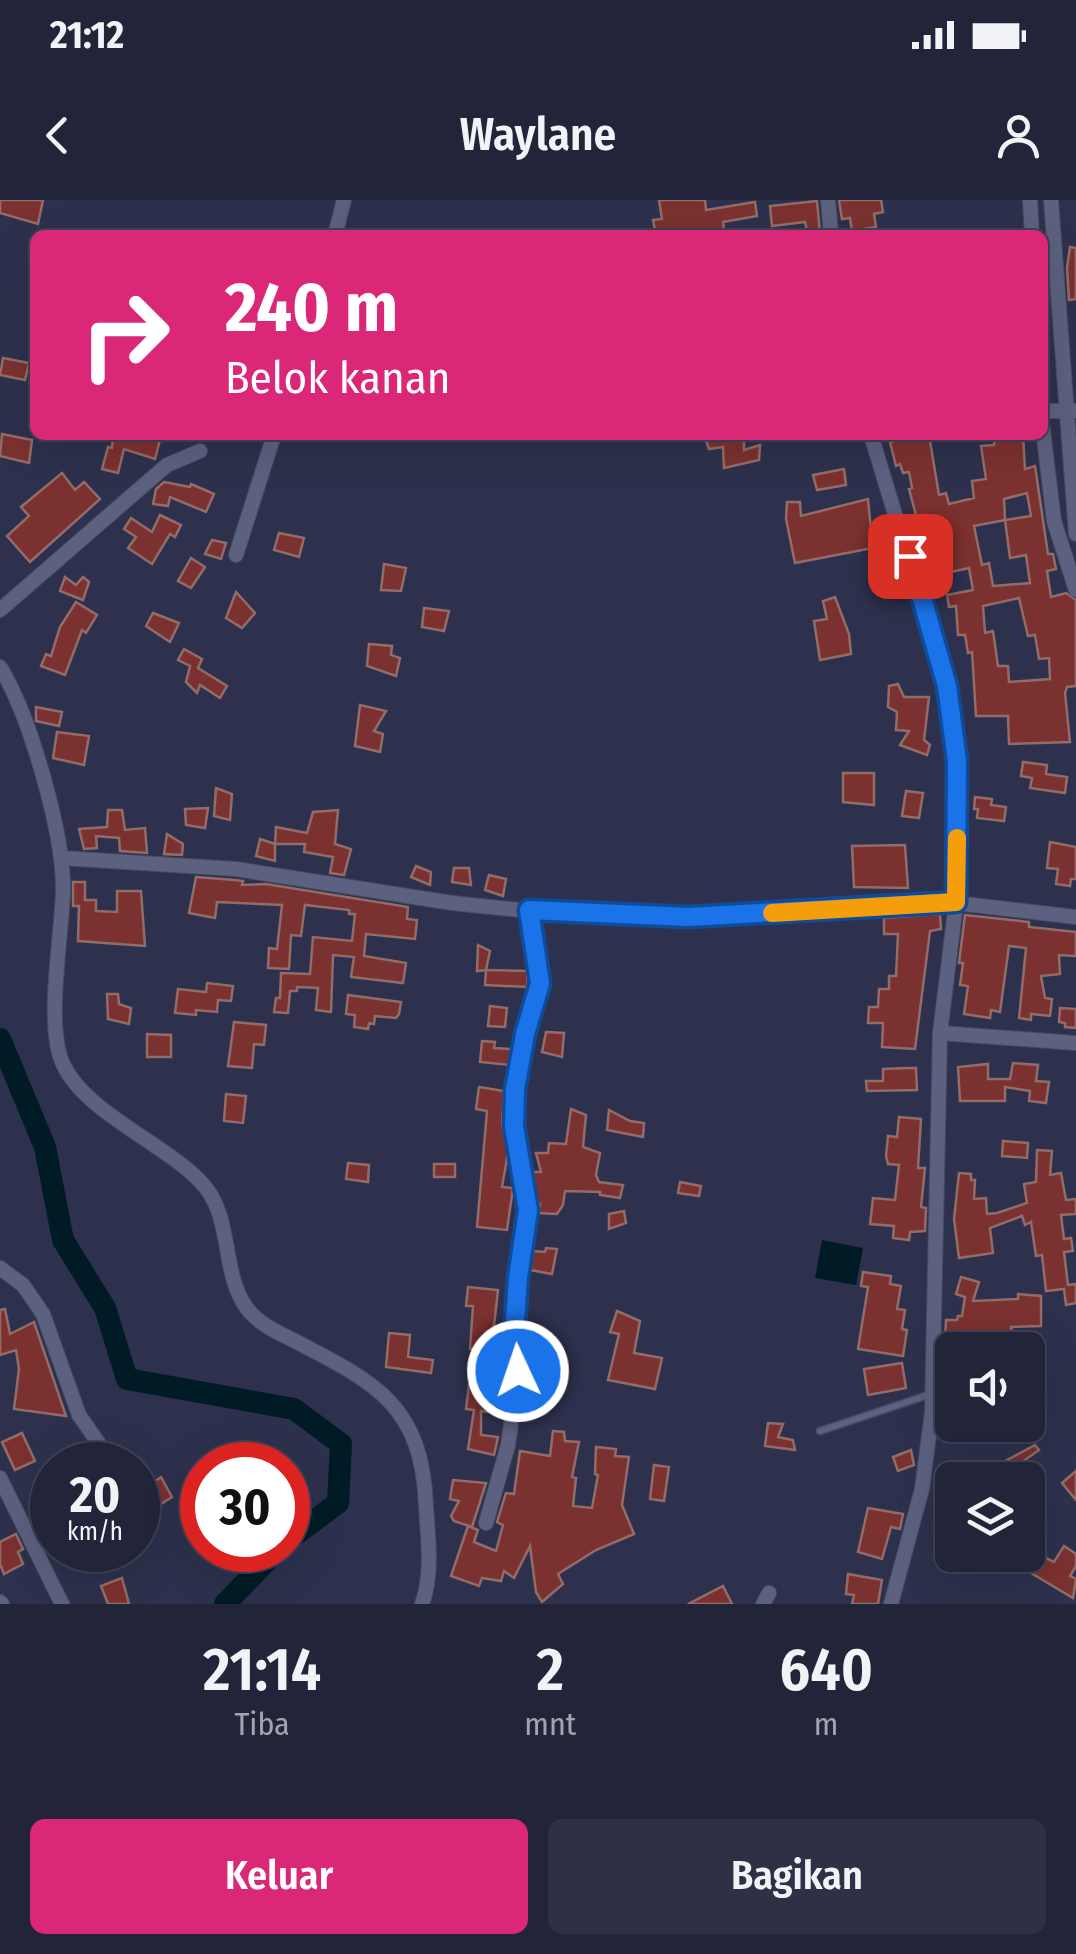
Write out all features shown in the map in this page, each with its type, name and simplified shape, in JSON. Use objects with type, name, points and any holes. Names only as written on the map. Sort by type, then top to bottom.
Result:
[{"type":"street","points":[[336,230],[344,200]]},
{"type":"street","points":[[828,200],[831,230]]},
{"type":"street","points":[[1030,200],[1032,230]]},
{"type":"street","points":[[1051,200],[1049,290],[1058,472],[1054,522],[1072,565],[1076,590]]},
{"type":"street","points":[[1055,412],[1058,472],[1076,534]]},
{"type":"street","points":[[236,555],[272,440]]},
{"type":"street","points":[[873,440],[947,686],[957,761],[956,902],[940,1033],[932,1394],[922,1489],[891,1604]]},
{"type":"street","points":[[0,610],[167,465],[200,451]]},
{"type":"street","points":[[0,667],[22,709],[62,858],[56,1024],[63,1064],[91,1099],[204,1184],[222,1221],[236,1286],[248,1311],[271,1329],[358,1374],[397,1408],[408,1426],[423,1470],[428,1566],[422,1604]]},
{"type":"street","points":[[62,858],[236,869],[452,903],[529,910],[688,917],[956,902],[1076,918]]},
{"type":"street","points":[[486,1523],[508,1445],[518,1375],[514,1340],[516,1298],[528,1210],[514,1126],[515,1089],[540,983],[529,910]]},
{"type":"street","points":[[940,1033],[1076,1044]]},
{"type":"street","points":[[0,1268],[23,1285],[42,1314],[79,1415],[98,1442]]},
{"type":"street","points":[[0,1478],[62,1604]]},
{"type":"lane","points":[[820,1432],[932,1394]]},
{"type":"water","points":[[822,1240],[863,1248],[856,1285],[815,1278]]},
{"type":"building","points":[[0,200],[43,200],[38,224],[0,213]]},
{"type":"building","points":[[659,200],[705,200],[706,210],[755,202],[757,216],[723,222],[724,230],[655,230],[653,220],[662,219]]},
{"type":"building","points":[[839,200],[881,200],[883,212],[874,214],[876,227],[852,230],[850,218],[842,219]]},
{"type":"building","points":[[817,201],[820,230],[807,230],[805,222],[772,226],[770,206]]},
{"type":"building","points":[[1070,247],[1076,248],[1076,299],[1069,300],[1067,268]]},
{"type":"building","points":[[3,358],[29,363],[25,380],[0,375]]},
{"type":"building","points":[[2,434],[32,440],[29,463],[0,456]]},
{"type":"building","points":[[113,440],[160,440],[155,459],[124,449],[118,473],[102,469],[108,447],[112,448]]},
{"type":"building","points":[[706,440],[744,440],[744,450],[760,445],[759,460],[724,468],[723,447],[709,449]]},
{"type":"building","points":[[930,440],[939,495],[946,493],[949,504],[974,498],[972,481],[986,479],[981,446],[994,445],[995,440],[1023,440],[1025,469],[1035,466],[1048,554],[1053,554],[1056,569],[1047,571],[1051,597],[1066,593],[1076,600],[1076,686],[1067,687],[1065,693],[1070,742],[1009,744],[1008,716],[976,716],[972,652],[968,653],[965,635],[958,635],[956,606],[949,607],[947,595],[973,590],[969,568],[932,576],[930,567],[923,569],[920,554],[929,552],[924,529],[920,530],[909,489],[909,472],[903,473],[900,464],[896,466],[890,442]],"holes":[[[1027,493],[1031,516],[1005,520],[1004,499]],[[1005,520],[1010,558],[1026,555],[1030,583],[993,586],[989,563],[982,565],[974,526]],[[1019,598],[1028,636],[1035,635],[1039,659],[1049,658],[1050,679],[1009,682],[1008,666],[998,666],[993,631],[985,633],[983,606]]]},
{"type":"building","points":[[844,469],[846,485],[817,490],[813,475]]},
{"type":"building","points":[[62,473],[75,490],[84,482],[100,499],[30,562],[7,536],[29,516],[21,507]]},
{"type":"building","points":[[164,482],[190,487],[191,484],[214,494],[206,512],[170,497],[168,506],[153,504],[156,489]]},
{"type":"building","points":[[868,499],[871,530],[879,528],[883,546],[795,563],[786,519],[787,502],[800,502],[801,516]]},
{"type":"building","points":[[160,515],[181,525],[175,537],[170,534],[152,564],[128,548],[136,537],[124,529],[131,518],[152,532]]},
{"type":"building","points":[[279,533],[304,538],[299,557],[274,550]]},
{"type":"building","points":[[212,540],[226,543],[221,559],[205,554]]},
{"type":"building","points":[[191,558],[205,567],[191,588],[178,581]]},
{"type":"building","points":[[384,564],[406,568],[401,591],[381,590]]},
{"type":"building","points":[[65,577],[76,585],[83,577],[89,582],[83,600],[60,591]]},
{"type":"building","points":[[236,592],[255,613],[242,628],[226,618]]},
{"type":"building","points":[[835,597],[849,634],[851,654],[820,660],[814,621],[827,619],[823,601]]},
{"type":"building","points":[[76,602],[97,615],[86,633],[82,630],[65,675],[41,666],[46,654],[51,656],[60,627]]},
{"type":"building","points":[[424,608],[449,611],[444,631],[422,627]]},
{"type":"building","points":[[153,613],[179,623],[170,642],[146,626]]},
{"type":"building","points":[[369,644],[392,646],[391,655],[400,658],[396,676],[367,666]]},
{"type":"building","points":[[184,649],[202,659],[198,668],[227,686],[220,698],[200,685],[197,693],[186,682],[190,666],[178,660]]},
{"type":"building","points":[[898,684],[904,697],[929,697],[924,740],[930,745],[927,755],[900,745],[909,731],[896,730],[897,712],[888,707],[889,686]]},
{"type":"building","points":[[360,705],[386,711],[374,731],[383,734],[380,752],[355,746]]},
{"type":"building","points":[[36,707],[62,712],[59,726],[36,721]]},
{"type":"building","points":[[57,732],[89,736],[84,765],[53,758]]},
{"type":"building","points":[[1023,762],[1047,765],[1046,774],[1067,777],[1065,793],[1030,788],[1032,778],[1021,776]]},
{"type":"building","points":[[843,773],[874,773],[874,805],[843,802]]},
{"type":"building","points":[[216,788],[232,794],[230,820],[214,816]]},
{"type":"building","points":[[906,791],[923,793],[919,818],[902,816]]},
{"type":"building","points":[[975,797],[992,799],[991,805],[1006,807],[1004,821],[977,818]]},
{"type":"building","points":[[208,808],[205,828],[186,825],[185,809]]},
{"type":"building","points":[[108,810],[122,810],[125,830],[145,828],[147,853],[120,851],[119,838],[96,836],[97,848],[84,849],[79,829],[107,827]]},
{"type":"building","points":[[338,810],[335,844],[351,849],[344,875],[330,873],[333,857],[304,852],[305,844],[275,844],[276,827],[307,833],[313,812]]},
{"type":"building","points":[[167,834],[183,844],[182,855],[164,854]]},
{"type":"building","points":[[260,839],[275,844],[275,861],[256,856]]},
{"type":"building","points":[[1050,842],[1076,847],[1076,879],[1071,879],[1070,886],[1056,884],[1058,869],[1047,868]]},
{"type":"building","points":[[905,845],[908,888],[854,887],[852,846]]},
{"type":"building","points":[[416,866],[431,872],[430,885],[411,877]]},
{"type":"building","points":[[454,868],[469,868],[471,885],[452,882]]},
{"type":"building","points":[[489,875],[506,879],[503,896],[485,890]]},
{"type":"building","points":[[196,877],[408,907],[407,919],[417,920],[415,939],[366,934],[364,956],[406,963],[403,983],[351,977],[354,957],[333,955],[331,1012],[316,1010],[318,988],[297,987],[297,991],[290,991],[288,1013],[274,1012],[276,998],[280,998],[281,973],[310,974],[313,937],[352,941],[355,914],[305,905],[301,936],[291,935],[289,969],[268,968],[269,948],[277,949],[282,905],[217,902],[215,918],[189,913]]},
{"type":"building","points":[[73,882],[85,882],[85,900],[96,900],[96,911],[117,912],[117,891],[141,891],[145,946],[78,941],[79,906],[73,906]]},
{"type":"building","points":[[940,914],[941,929],[930,931],[915,1049],[882,1047],[883,1023],[868,1023],[869,1007],[878,1007],[879,989],[889,989],[889,976],[896,976],[898,934],[884,934],[884,918]]},
{"type":"building","points":[[965,915],[1076,932],[1076,956],[1059,955],[1060,974],[1041,976],[1045,998],[1052,999],[1050,1016],[1031,1014],[1031,1020],[1019,1018],[1026,948],[1009,946],[1000,1012],[991,1010],[990,1018],[964,1014],[968,986],[960,985],[963,963],[959,963]]},
{"type":"building","points":[[478,945],[490,951],[486,970],[477,971]]},
{"type":"building","points":[[486,970],[527,971],[528,987],[485,985]]},
{"type":"building","points":[[207,983],[233,986],[231,1001],[218,1000],[217,1012],[175,1013],[178,989],[206,992]]},
{"type":"building","points":[[107,994],[118,994],[119,1004],[131,1008],[129,1024],[108,1019]]},
{"type":"building","points":[[348,995],[401,1002],[399,1014],[396,1018],[375,1016],[368,1029],[354,1027],[355,1015],[346,1014]]},
{"type":"building","points":[[490,1006],[507,1008],[505,1027],[488,1026]]},
{"type":"building","points":[[1060,1008],[1076,1009],[1076,1028],[1059,1022]]},
{"type":"building","points":[[234,1022],[266,1025],[264,1045],[254,1044],[252,1068],[228,1066]]},
{"type":"building","points":[[546,1032],[564,1033],[562,1057],[542,1052]]},
{"type":"building","points":[[147,1034],[171,1035],[171,1057],[147,1057]]},
{"type":"building","points":[[482,1041],[495,1042],[494,1048],[511,1049],[509,1065],[480,1062]]},
{"type":"building","points":[[1013,1063],[1038,1065],[1036,1081],[1049,1082],[1046,1103],[1029,1101],[1030,1091],[1005,1087],[1005,1101],[960,1101],[958,1067],[988,1064],[988,1079],[1010,1079]]},
{"type":"building","points":[[916,1068],[917,1090],[867,1091],[866,1081],[883,1081],[883,1069]]},
{"type":"building","points":[[479,1087],[504,1091],[502,1124],[508,1153],[502,1187],[513,1188],[507,1230],[477,1227],[487,1111],[476,1109]]},
{"type":"building","points":[[226,1094],[246,1096],[243,1123],[224,1121]]},
{"type":"building","points":[[571,1109],[586,1115],[583,1147],[600,1153],[596,1175],[599,1182],[623,1185],[620,1198],[600,1192],[565,1191],[557,1214],[538,1213],[540,1204],[532,1172],[541,1172],[536,1153],[548,1153],[549,1143],[566,1144]]},
{"type":"building","points":[[609,1110],[644,1123],[643,1137],[607,1130]]},
{"type":"building","points":[[899,1117],[921,1119],[918,1168],[925,1168],[921,1207],[926,1208],[925,1231],[910,1232],[909,1240],[893,1238],[894,1226],[870,1224],[873,1198],[895,1200],[899,1165],[888,1164],[886,1156],[888,1136],[897,1137]]},
{"type":"building","points":[[1003,1141],[1028,1143],[1027,1158],[1002,1156]]},
{"type":"building","points":[[1037,1150],[1052,1151],[1050,1175],[1061,1173],[1066,1200],[1076,1199],[1076,1214],[1061,1215],[1064,1239],[1071,1238],[1073,1251],[1064,1252],[1068,1285],[1076,1284],[1076,1303],[1066,1305],[1064,1289],[1046,1291],[1042,1255],[1036,1256],[1031,1222],[1025,1225],[1022,1216],[990,1228],[993,1253],[959,1258],[954,1219],[959,1173],[971,1174],[971,1180],[975,1180],[974,1199],[986,1198],[987,1214],[997,1213],[1027,1203],[1024,1184],[1036,1182]]},
{"type":"building","points":[[348,1163],[369,1165],[368,1182],[346,1179]]},
{"type":"building","points":[[434,1164],[455,1164],[455,1177],[434,1177]]},
{"type":"building","points":[[680,1182],[701,1186],[699,1196],[678,1193]]},
{"type":"building","points":[[624,1211],[626,1223],[609,1229],[609,1214]]},
{"type":"building","points":[[546,1248],[557,1249],[552,1274],[530,1270],[533,1251],[545,1252]]},
{"type":"building","points":[[863,1272],[891,1276],[890,1284],[901,1286],[897,1309],[905,1310],[902,1329],[907,1330],[903,1356],[858,1349],[868,1287],[861,1286]]},
{"type":"building","points":[[961,1277],[979,1282],[973,1301],[1018,1299],[1018,1294],[1041,1296],[1041,1326],[1011,1327],[1012,1332],[945,1332],[946,1320],[962,1316],[965,1297],[956,1294]]},
{"type":"building","points":[[468,1287],[498,1290],[494,1326],[504,1327],[501,1352],[470,1349],[473,1306],[466,1306]]},
{"type":"building","points":[[5,1309],[10,1334],[34,1322],[66,1416],[14,1409],[19,1369],[16,1350],[0,1355],[0,1310]]},
{"type":"building","points":[[617,1311],[640,1321],[634,1353],[662,1358],[655,1389],[608,1380],[619,1334],[610,1332]]},
{"type":"building","points":[[389,1333],[410,1335],[408,1357],[433,1360],[431,1373],[386,1367]]},
{"type":"building","points":[[902,1363],[906,1388],[868,1395],[864,1369]]},
{"type":"building","points":[[469,1385],[482,1387],[482,1393],[503,1395],[501,1414],[481,1411],[481,1435],[498,1437],[494,1455],[468,1449],[474,1410],[466,1409]]},
{"type":"building","points":[[768,1423],[783,1424],[778,1437],[793,1440],[795,1450],[765,1446]]},
{"type":"building","points":[[553,1431],[564,1432],[565,1441],[579,1442],[572,1477],[576,1478],[573,1506],[592,1508],[598,1475],[596,1447],[616,1449],[615,1456],[629,1457],[622,1505],[634,1534],[596,1550],[558,1574],[563,1584],[542,1602],[536,1592],[530,1546],[514,1578],[504,1571],[501,1581],[482,1578],[479,1586],[451,1576],[468,1526],[478,1530],[474,1542],[496,1551],[503,1525],[497,1522],[506,1493],[514,1494],[520,1451],[550,1456]]},
{"type":"building","points":[[22,1433],[30,1450],[30,1463],[15,1470],[2,1442]]},
{"type":"building","points":[[1035,1445],[1039,1450],[1022,1462],[1003,1462]]},
{"type":"building","points":[[911,1450],[914,1465],[898,1471],[893,1457]]},
{"type":"building","points":[[654,1465],[669,1467],[664,1501],[650,1499]]},
{"type":"building","points":[[1076,1471],[1076,1500],[1062,1483]]},
{"type":"building","points":[[160,1478],[172,1497],[160,1505]]},
{"type":"building","points":[[453,1480],[486,1483],[472,1527],[454,1521],[451,1516],[459,1501],[450,1499]]},
{"type":"building","points":[[868,1508],[903,1514],[900,1529],[891,1527],[882,1559],[858,1552]]},
{"type":"building","points":[[16,1534],[23,1549],[18,1552],[23,1564],[4,1574],[0,1542]]},
{"type":"building","points":[[1064,1546],[1076,1554],[1076,1566],[1070,1576],[1076,1579],[1073,1598],[1031,1573],[1045,1572],[1045,1558],[1054,1562]]},
{"type":"building","points":[[848,1574],[882,1580],[878,1604],[852,1604],[854,1595],[846,1594]]},
{"type":"building","points":[[122,1578],[129,1604],[108,1604],[101,1586]]},
{"type":"building","points":[[723,1586],[732,1604],[688,1604]]},
{"type":"waterway","points":[[0,1039],[45,1147],[63,1240],[105,1308],[127,1379],[294,1409],[341,1444],[338,1503],[310,1524]]},
{"type":"waterway","points":[[225,1604],[256,1572]]},
{"type":"slow traffic","points":[[772,913],[956,902],[957,838]]},
{"type":"route","points":[[518,1371],[514,1336],[528,1210],[514,1126],[515,1089],[525,1034],[540,990],[529,910],[688,917],[956,902],[957,761],[947,686],[910,556]]}]
